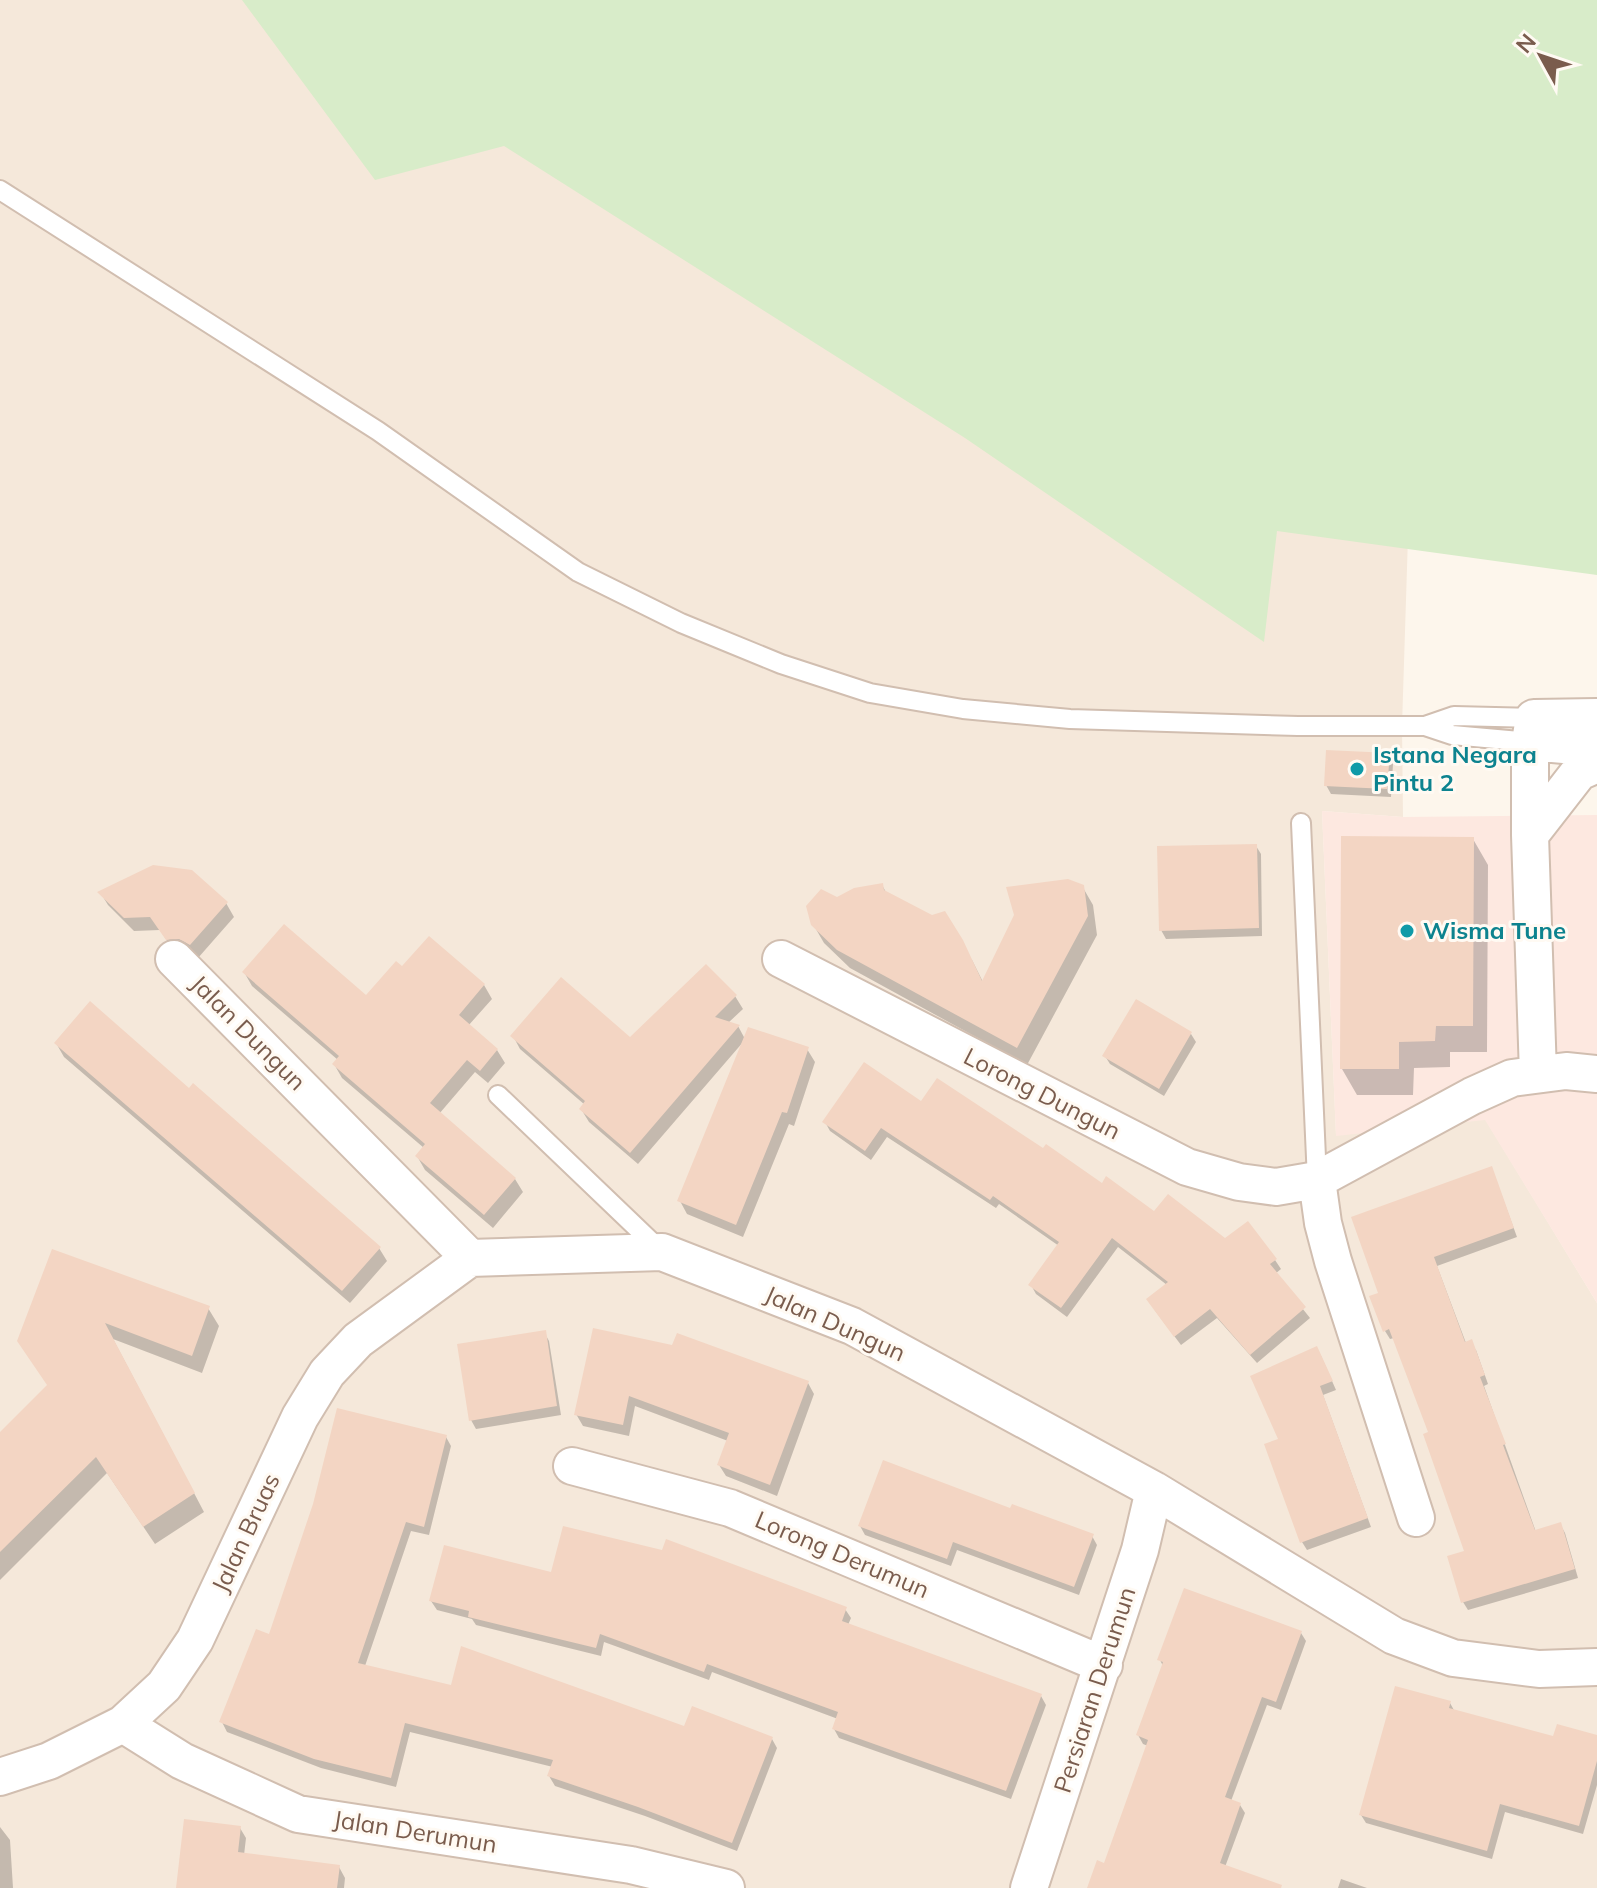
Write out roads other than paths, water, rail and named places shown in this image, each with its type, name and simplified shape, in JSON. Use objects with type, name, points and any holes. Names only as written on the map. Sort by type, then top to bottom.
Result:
[{"type":"street","points":[[1532,730],[1597,717]]},
{"type":"street","points":[[1532,730],[1597,748]]},
{"type":"street","points":[[1532,730],[1530,835],[1538,1074]]},
{"type":"street","points":[[1530,835],[1579,772],[1597,764]]},
{"type":"street","name":"Jalan Dungun","points":[[174,959],[470,1258],[662,1252],[852,1326],[1154,1490],[1394,1636],[1453,1658],[1539,1669],[1597,1667]]},
{"type":"street","name":"Lorong Dungun","points":[[781,959],[1135,1143],[1187,1167],[1239,1182],[1276,1187],[1317,1180],[1512,1078],[1566,1071],[1597,1074]]},
{"type":"street","points":[[1317,1180],[1323,1223],[1333,1261],[1416,1518]]},
{"type":"street","name":"Jalan Bruas","points":[[0,1777],[49,1761],[123,1724],[164,1686],[195,1640],[300,1417],[327,1373],[358,1340],[470,1258]]},
{"type":"street","name":"Lorong Derumun","points":[[572,1466],[730,1508],[1104,1665]]},
{"type":"street","name":"Persiaran Derumun","points":[[1029,1888],[1104,1665],[1140,1550],[1154,1490]]},
{"type":"street","name":"Jalan Derumun","points":[[123,1724],[182,1761],[298,1814],[631,1865],[726,1888]]},
{"type":"lane","points":[[0,190],[378,431],[578,572],[681,623],[781,664],[870,693],[963,709],[1070,719],[1425,726],[1454,716],[1532,730]]},
{"type":"lane","points":[[1301,823],[1317,1180]]},
{"type":"lane","points":[[498,1095],[662,1252]]},
{"type":"place","name":"Istana Negara Pintu 2","points":[[1357,769]]},
{"type":"place","name":"Wisma Tune","points":[[1407,931]]}]
